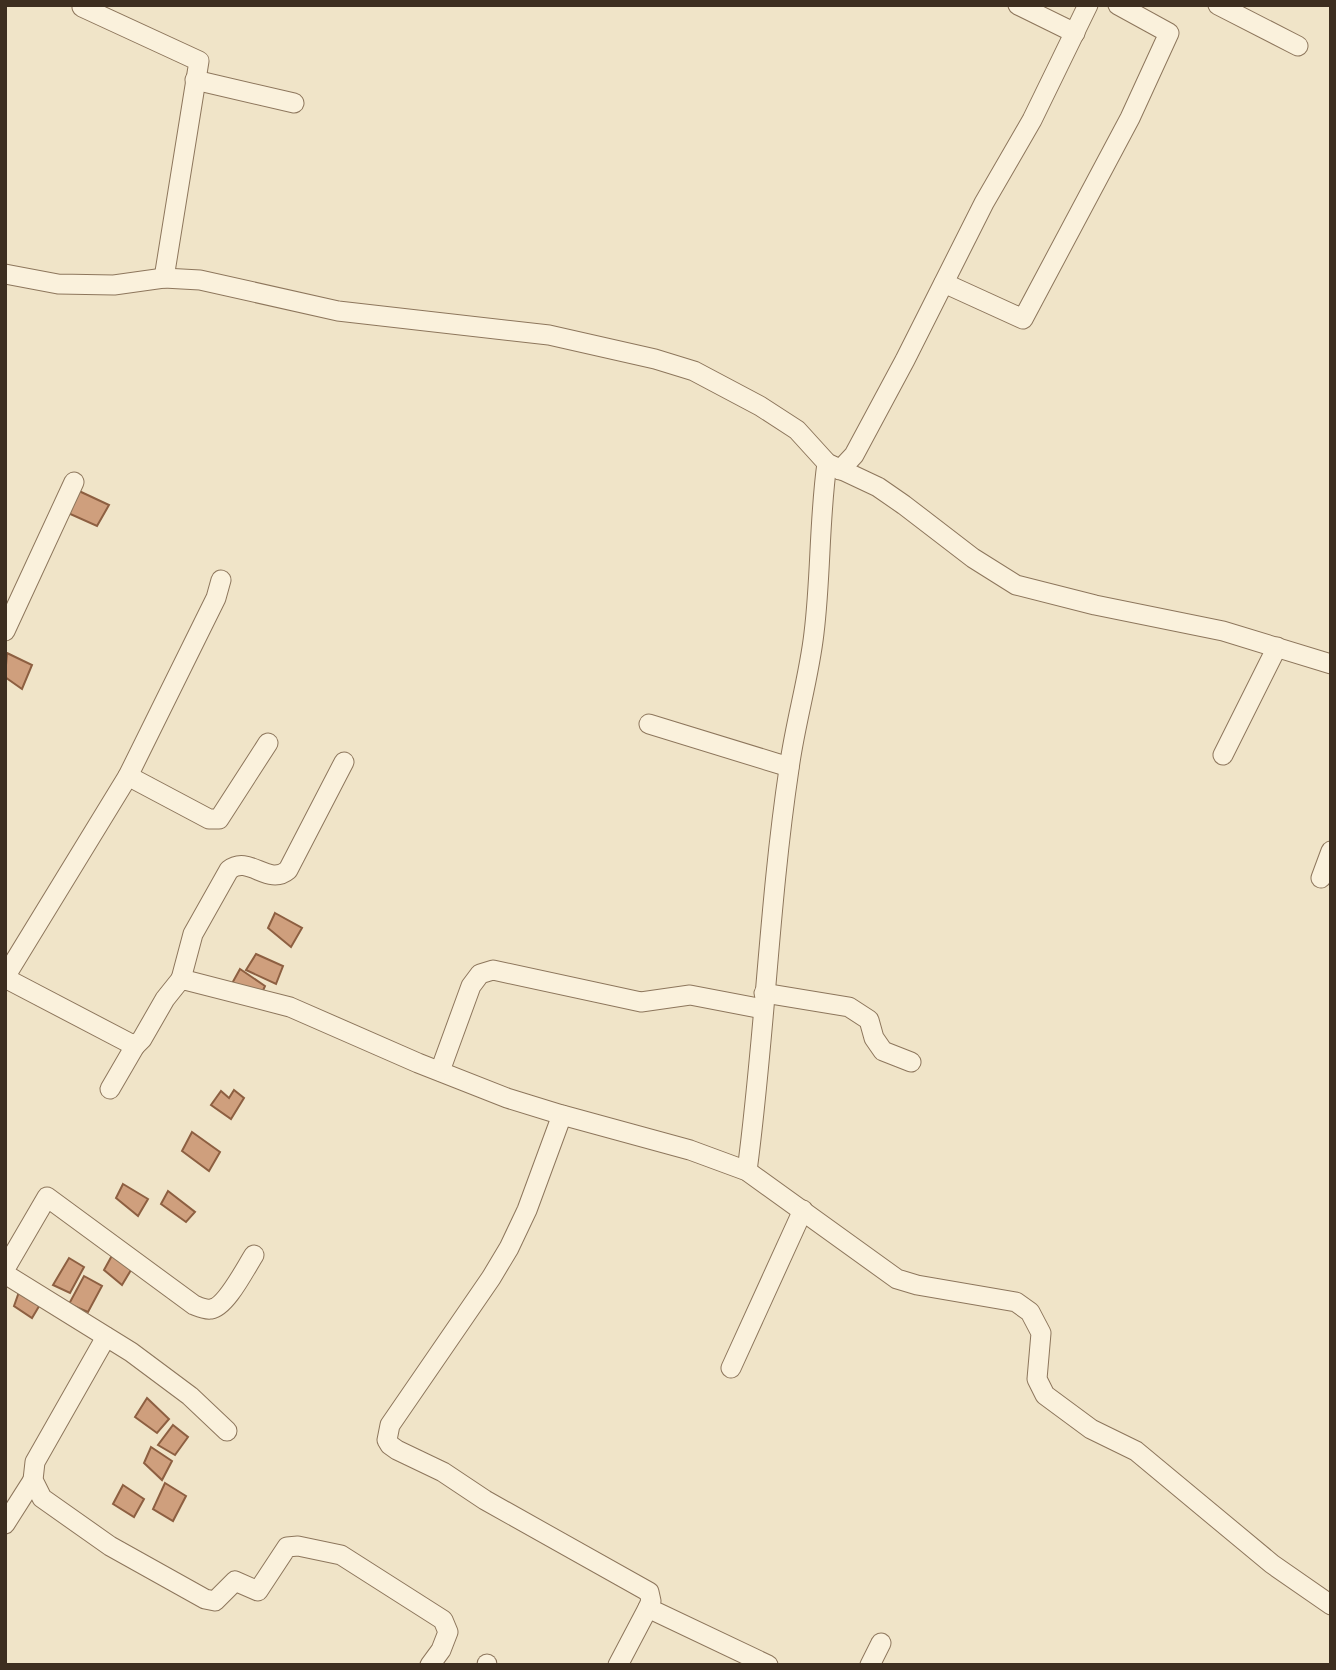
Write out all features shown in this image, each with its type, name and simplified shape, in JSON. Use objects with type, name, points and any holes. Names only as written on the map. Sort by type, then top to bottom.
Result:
[{"type":"street","points":[[1018,5],[1075,33]]},
{"type":"street","points":[[747,1171],[755,1117],[764,1001],[789,767],[814,633],[821,510],[834,467],[854,455],[873,421],[984,203],[1032,120],[1088,5]]},
{"type":"street","points":[[944,283],[1023,319],[1130,118],[1169,33],[1118,5]]},
{"type":"street","points":[[1218,5],[1298,46]]},
{"type":"street","points":[[81,6],[199,61],[164,278]]},
{"type":"street","points":[[195,80],[294,103]]},
{"type":"street","points":[[5,274],[58,284],[114,285],[164,278],[200,279],[338,311],[549,335],[655,359],[694,371],[760,406],[797,430],[834,467],[887,493],[973,558],[1016,585],[1095,606],[1200,625],[1331,664]]},
{"type":"street","points":[[5,631],[74,482]]},
{"type":"street","points":[[135,1046],[5,978],[128,776],[216,598],[221,580]]},
{"type":"street","points":[[1223,755],[1277,647]]},
{"type":"street","points":[[649,724],[789,767]]},
{"type":"street","points":[[128,776],[209,819],[219,819],[268,743]]},
{"type":"street","points":[[110,1089],[165,999],[181,979],[192,934],[229,870],[242,864],[273,875],[282,875],[288,870],[344,762]]},
{"type":"street","points":[[1321,878],[1331,852]]},
{"type":"street","points":[[440,1071],[471,986],[480,974],[493,970],[641,1002],[690,995],[849,1007],[869,1020],[874,1038],[883,1051],[911,1062]]},
{"type":"street","points":[[181,979],[290,1007],[507,1098],[690,1150],[747,1171],[897,1279],[1016,1302],[1030,1312],[1041,1333],[1037,1379],[1045,1395],[1090,1429],[1136,1451],[1272,1564],[1331,1605]]},
{"type":"street","points":[[562,1115],[527,1210],[509,1248],[390,1425],[387,1440],[397,1450],[443,1472],[485,1500],[649,1592],[651,1601],[618,1665]]},
{"type":"street","points":[[5,1269],[47,1197],[194,1305],[204,1309],[213,1309],[222,1304],[254,1255]]},
{"type":"street","points":[[731,1368],[803,1210]]},
{"type":"street","points":[[5,1275],[131,1352],[190,1396],[227,1431]]},
{"type":"street","points":[[5,1524],[33,1480],[35,1462],[106,1337]]},
{"type":"street","points":[[33,1480],[42,1498],[110,1546],[205,1599],[215,1601],[235,1581],[258,1591],[286,1547],[298,1546],[341,1555],[443,1620],[448,1632],[441,1650],[430,1665]]},
{"type":"street","points":[[648,1608],[768,1665]]},
{"type":"street","points":[[870,1665],[881,1643]]},
{"type":"building","points":[[79,491],[109,505],[97,526],[68,513]]},
{"type":"building","points":[[7,653],[32,665],[22,689],[5,677]]},
{"type":"building","points":[[275,913],[302,928],[291,947],[268,928]]},
{"type":"building","points":[[256,954],[283,966],[276,984],[246,970]]},
{"type":"building","points":[[240,969],[265,986],[261,995],[230,987]]},
{"type":"building","points":[[234,1090],[244,1098],[231,1119],[211,1105],[221,1091],[229,1098]]},
{"type":"building","points":[[192,1132],[220,1152],[209,1171],[182,1151]]},
{"type":"building","points":[[123,1184],[148,1199],[138,1216],[116,1198]]},
{"type":"building","points":[[168,1191],[195,1212],[186,1222],[161,1204]]},
{"type":"building","points":[[115,1250],[134,1265],[122,1285],[104,1270]]},
{"type":"building","points":[[69,1258],[84,1267],[70,1293],[53,1285]]},
{"type":"building","points":[[84,1276],[102,1286],[88,1312],[69,1304]]},
{"type":"building","points":[[19,1292],[41,1303],[32,1318],[14,1306]]},
{"type":"building","points":[[147,1398],[169,1419],[157,1433],[135,1417]]},
{"type":"building","points":[[173,1425],[188,1437],[175,1455],[158,1445]]},
{"type":"building","points":[[151,1447],[172,1461],[162,1480],[144,1463]]},
{"type":"building","points":[[165,1483],[186,1496],[173,1521],[153,1509]]},
{"type":"building","points":[[123,1485],[144,1499],[134,1517],[113,1504]]}]
